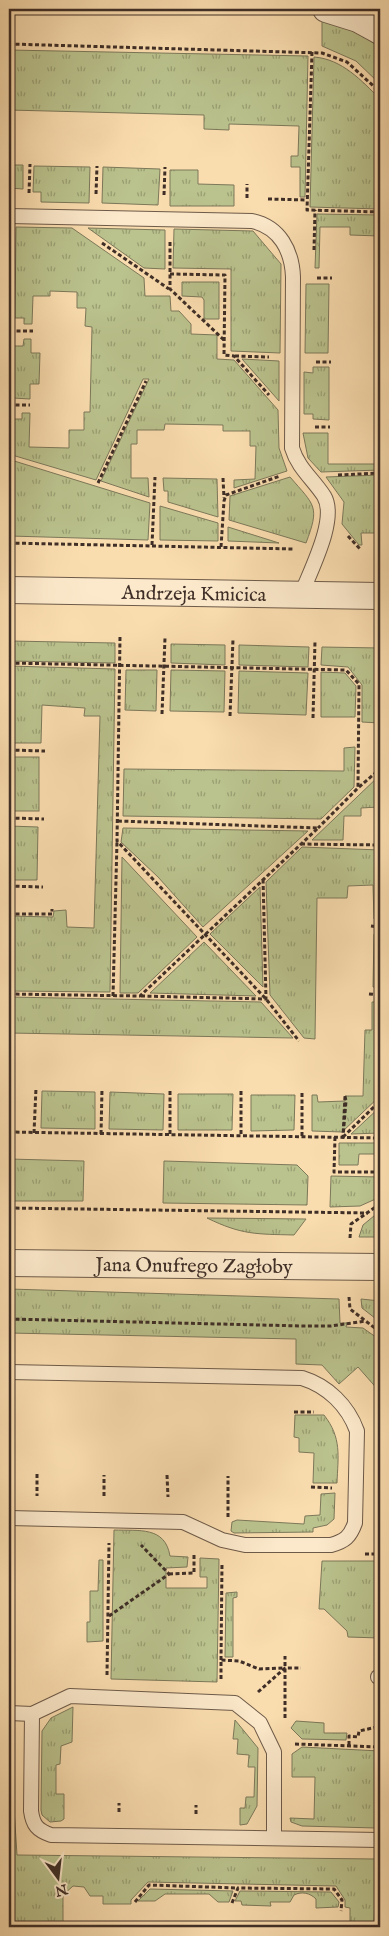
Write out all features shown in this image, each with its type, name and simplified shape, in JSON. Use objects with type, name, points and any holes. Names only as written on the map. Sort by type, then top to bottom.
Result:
[{"type":"street","points":[[326,9],[358,19],[380,32]]},
{"type":"street","name":"Andrzeja Kmicica","points":[[9,590],[380,596]]},
{"type":"street","name":"Jana Onufrego Zagłoby","points":[[9,1263],[380,1267]]},
{"type":"lane","points":[[11,216],[170,218],[257,222],[270,228],[281,239],[290,252],[293,268],[292,448],[305,473],[325,498],[329,514],[327,529],[301,595]]},
{"type":"lane","points":[[9,1372],[302,1378],[324,1388],[352,1418],[356,1431],[356,1506],[351,1533],[344,1541],[331,1545],[248,1546],[225,1540],[183,1522],[9,1518]]},
{"type":"lane","points":[[9,1714],[32,1714],[70,1696],[234,1703],[260,1723],[274,1752],[274,1838]]},
{"type":"lane","points":[[32,1714],[31,1811],[33,1824],[40,1831],[51,1836],[380,1840]]},
{"type":"path","points":[[9,44],[312,52],[336,56],[347,62],[380,92]]},
{"type":"path","points":[[312,52],[307,210],[380,212]]},
{"type":"path","points":[[247,198],[256,199]]},
{"type":"path","points":[[264,199],[307,200]]},
{"type":"path","points":[[9,389],[11,216]]},
{"type":"path","points":[[62,217],[170,289],[224,340]]},
{"type":"path","points":[[170,218],[170,289]]},
{"type":"path","points":[[170,274],[225,275],[224,355],[292,357]]},
{"type":"path","points":[[314,278],[332,278]]},
{"type":"path","points":[[10,331],[33,331]]},
{"type":"path","points":[[234,356],[292,422]]},
{"type":"path","points":[[98,483],[146,381]]},
{"type":"path","points":[[9,405],[30,405]]},
{"type":"path","points":[[224,501],[226,495],[232,492],[305,473],[380,473]]},
{"type":"path","points":[[152,545],[155,478]]},
{"type":"path","points":[[221,547],[224,501],[223,478]]},
{"type":"path","points":[[9,543],[300,549]]},
{"type":"path","points":[[114,996],[120,637]]},
{"type":"path","points":[[162,714],[165,638]]},
{"type":"path","points":[[230,716],[233,639]]},
{"type":"path","points":[[313,718],[315,641]]},
{"type":"path","points":[[9,663],[346,670],[359,684],[358,788]]},
{"type":"path","points":[[9,750],[45,751]]},
{"type":"path","points":[[140,996],[380,769]]},
{"type":"path","points":[[9,818],[44,819]]},
{"type":"path","points":[[118,820],[318,828]]},
{"type":"path","points":[[117,840],[266,999],[299,1041]]},
{"type":"path","points":[[300,844],[380,845]]},
{"type":"path","points":[[263,878],[266,999]]},
{"type":"path","points":[[9,886],[43,887]]},
{"type":"path","points":[[9,914],[52,914],[52,909]]},
{"type":"path","points":[[371,926],[380,927]]},
{"type":"path","points":[[9,994],[266,999]]},
{"type":"path","points":[[369,994],[380,995]]},
{"type":"path","points":[[34,1133],[36,1088]]},
{"type":"path","points":[[101,1134],[102,1089]]},
{"type":"path","points":[[170,1090],[170,1134]]},
{"type":"path","points":[[241,1091],[241,1136]]},
{"type":"path","points":[[300,1092],[302,1098],[302,1136]]},
{"type":"path","points":[[345,1096],[346,1102],[343,1137],[344,1121],[345,1096]]},
{"type":"path","points":[[343,1137],[380,1101]]},
{"type":"path","points":[[9,1132],[380,1138]]},
{"type":"path","points":[[335,1137],[334,1172],[380,1172]]},
{"type":"path","points":[[9,1208],[368,1213]]},
{"type":"path","points":[[9,1319],[302,1326],[331,1326],[366,1321]]},
{"type":"path","points":[[294,1412],[319,1412]]},
{"type":"path","points":[[220,1702],[228,1476]]},
{"type":"path","points":[[311,1487],[340,1489]]},
{"type":"path","points":[[114,1520],[169,1574]]},
{"type":"path","points":[[107,1698],[108,1617],[114,1520]]},
{"type":"path","points":[[108,1617],[169,1574],[194,1573],[194,1526]]},
{"type":"path","points":[[285,1656],[285,1721]]},
{"type":"path","points":[[221,1660],[239,1660],[259,1669],[301,1668]]},
{"type":"path","points":[[241,1708],[285,1668]]},
{"type":"path","points":[[349,1745],[350,1736],[358,1736],[359,1731],[376,1727]]},
{"type":"path","points":[[296,1739],[301,1744]]},
{"type":"path","points":[[270,1743],[380,1747]]},
{"type":"path","points":[[135,1902],[149,1885],[334,1889],[342,1900],[341,1911]]},
{"type":"path","points":[[232,1903],[238,1888]]},
{"type":"green space","points":[[322,21],[353,31],[380,48],[380,84],[356,61],[322,46]]},
{"type":"green space","points":[[9,50],[308,56],[305,197],[300,197],[300,167],[291,167],[291,156],[298,156],[299,126],[229,124],[229,130],[204,129],[204,115],[9,110]]},
{"type":"green space","points":[[314,57],[342,66],[359,78],[380,99],[380,209],[310,207]]},
{"type":"green space","points":[[9,165],[23,165],[23,189],[9,188]]},
{"type":"green space","points":[[34,166],[90,167],[89,203],[41,202],[41,192],[33,192]]},
{"type":"green space","points":[[103,167],[160,169],[158,205],[102,203]]},
{"type":"green space","points":[[170,170],[198,170],[198,184],[234,185],[234,206],[170,206]]},
{"type":"green space","points":[[317,214],[380,215],[380,236],[350,235],[350,227],[320,227],[319,268],[315,268]]},
{"type":"green space","points":[[16,227],[72,228],[144,278],[145,296],[170,296],[171,311],[179,311],[191,324],[191,334],[217,335],[217,359],[234,360],[278,410],[279,448],[287,471],[234,488],[234,480],[255,479],[256,446],[250,446],[250,431],[223,431],[223,425],[165,424],[164,430],[137,430],[137,444],[131,444],[131,478],[148,478],[149,497],[101,481],[149,379],[143,379],[96,480],[12,455],[12,419],[22,419],[22,413],[30,413],[29,447],[69,448],[69,430],[84,430],[84,412],[90,412],[92,327],[85,326],[86,308],[77,308],[77,292],[50,291],[50,296],[33,296],[32,324],[24,324],[24,318],[15,318]]},
{"type":"green space","points":[[88,228],[165,230],[165,269],[144,268]]},
{"type":"green space","points":[[174,229],[253,231],[281,264],[280,353],[231,351],[231,269],[173,268]]},
{"type":"green space","points":[[182,282],[219,282],[219,319],[204,319],[204,300],[202,297],[182,296]]},
{"type":"green space","points":[[306,284],[329,284],[328,353],[305,353]]},
{"type":"green space","points":[[24,339],[31,339],[31,353],[40,353],[39,384],[30,384],[30,399],[13,398],[14,346],[23,346]]},
{"type":"green space","points":[[242,359],[279,361],[279,401]]},
{"type":"green space","points":[[313,367],[329,367],[329,420],[313,419],[313,414],[304,414],[304,372],[313,373]]},
{"type":"green space","points":[[303,433],[328,433],[328,464],[380,464],[380,470],[321,472],[308,458]]},
{"type":"green space","points":[[11,460],[150,503],[148,540],[10,536]]},
{"type":"green space","points":[[380,475],[380,533],[361,533],[362,545],[359,545],[342,524],[344,502],[326,477]]},
{"type":"green space","points":[[290,477],[305,494],[313,507],[313,521],[306,543],[229,520],[230,496]]},
{"type":"green space","points":[[163,478],[217,479],[218,517],[168,502],[168,491],[164,491]]},
{"type":"green space","points":[[160,506],[218,523],[218,541],[160,540]]},
{"type":"green space","points":[[228,527],[279,543],[228,541]]},
{"type":"green space","points":[[10,641],[115,643],[115,663],[10,661]]},
{"type":"green space","points":[[171,644],[225,645],[225,665],[171,663]]},
{"type":"green space","points":[[239,645],[309,647],[308,667],[239,665]]},
{"type":"green space","points":[[322,647],[380,648],[380,723],[362,722],[362,685],[348,667],[321,665]]},
{"type":"green space","points":[[9,666],[115,669],[110,992],[9,991],[9,916],[53,917],[54,911],[66,910],[67,927],[94,928],[100,716],[84,716],[85,708],[42,705],[41,743],[9,743]]},
{"type":"green space","points":[[126,670],[157,670],[156,711],[125,710]]},
{"type":"green space","points":[[171,670],[225,671],[224,712],[170,711]]},
{"type":"green space","points":[[239,671],[308,673],[306,715],[238,713]]},
{"type":"green space","points":[[321,672],[345,673],[356,686],[355,717],[321,717]]},
{"type":"green space","points":[[355,747],[354,787],[321,819],[123,816],[124,769],[344,771],[344,748]]},
{"type":"green space","points":[[9,757],[39,757],[39,811],[9,811]]},
{"type":"green space","points":[[380,775],[378,807],[361,808],[361,816],[344,816],[343,840],[312,840]]},
{"type":"green space","points":[[9,826],[38,827],[37,880],[9,880]]},
{"type":"green space","points":[[123,828],[308,831],[203,927],[158,877],[121,842]]},
{"type":"green space","points":[[302,847],[380,850],[380,919],[374,919],[373,885],[348,886],[347,898],[317,898],[315,1039],[304,1038],[270,995],[266,882]]},
{"type":"green space","points":[[122,857],[197,937],[138,993],[120,993]]},
{"type":"green space","points":[[260,887],[263,987],[210,934]]},
{"type":"green space","points":[[374,934],[380,934],[380,987],[373,987]]},
{"type":"green space","points":[[204,942],[256,996],[150,993]]},
{"type":"green space","points":[[9,997],[261,1002],[293,1038],[9,1033]]},
{"type":"green space","points":[[372,1002],[380,1002],[380,1096],[342,1132],[312,1131],[312,1095],[317,1095],[318,1102],[345,1101],[345,1096],[363,1096],[365,1030],[372,1030]]},
{"type":"green space","points":[[42,1091],[95,1092],[95,1129],[41,1128]]},
{"type":"green space","points":[[110,1092],[164,1094],[163,1130],[109,1129]]},
{"type":"green space","points":[[178,1094],[233,1094],[232,1130],[178,1130]]},
{"type":"green space","points":[[251,1095],[295,1095],[294,1130],[251,1131]]},
{"type":"green space","points":[[380,1107],[380,1133],[351,1134]]},
{"type":"green space","points":[[339,1143],[380,1143],[380,1154],[359,1154],[358,1165],[339,1165]]},
{"type":"green space","points":[[9,1159],[84,1161],[83,1201],[9,1201]]},
{"type":"green space","points":[[164,1161],[297,1165],[308,1176],[307,1205],[163,1203]]},
{"type":"green space","points":[[331,1176],[380,1177],[380,1197],[360,1206],[330,1207]]},
{"type":"green space","points":[[380,1211],[380,1237],[359,1237],[363,1225]]},
{"type":"green space","points":[[207,1218],[306,1219],[294,1235],[240,1231]]},
{"type":"green space","points":[[9,1289],[339,1299],[340,1323],[347,1323],[346,1327],[363,1328],[380,1340],[380,1392],[358,1367],[339,1384],[322,1365],[296,1364],[296,1339],[9,1333]]},
{"type":"green space","points":[[361,1299],[380,1301],[380,1322],[362,1308]]},
{"type":"green space","points":[[295,1415],[324,1415],[330,1423],[338,1448],[337,1483],[313,1483],[314,1453],[299,1452],[299,1438],[294,1437]]},
{"type":"green space","points":[[335,1493],[334,1519],[327,1525],[313,1528],[313,1532],[234,1533],[231,1531],[232,1522],[237,1520],[304,1524],[305,1516],[320,1515],[321,1494]]},
{"type":"green space","points":[[114,1530],[150,1532],[163,1539],[170,1556],[188,1557],[187,1567],[166,1568],[166,1588],[207,1588],[207,1577],[200,1577],[200,1558],[219,1559],[217,1682],[111,1679]]},
{"type":"green space","points":[[99,1560],[103,1560],[103,1641],[87,1642],[87,1622],[90,1622],[90,1591],[98,1591]]},
{"type":"green space","points":[[322,1561],[380,1561],[380,1638],[348,1637],[347,1631],[324,1609],[319,1609]]},
{"type":"green space","points":[[237,1592],[237,1597],[233,1598],[233,1657],[225,1657],[226,1593]]},
{"type":"green space","points":[[73,1707],[72,1742],[61,1746],[60,1764],[56,1765],[56,1794],[64,1794],[64,1819],[50,1822],[42,1815],[41,1810],[42,1731],[51,1718]]},
{"type":"green space","points":[[235,1720],[258,1748],[257,1806],[247,1824],[240,1825],[240,1808],[245,1808],[246,1797],[254,1797],[255,1767],[248,1767],[249,1755],[237,1754],[238,1739],[233,1739]]},
{"type":"green space","points":[[296,1721],[324,1723],[324,1733],[347,1733],[346,1740],[302,1739],[291,1728]]},
{"type":"green space","points":[[302,1747],[380,1751],[380,1790],[376,1828],[302,1826],[291,1822],[290,1818],[314,1819],[315,1777],[292,1777],[292,1754]]},
{"type":"green space","points":[[9,1808],[14,1808],[17,1855],[376,1859],[374,1927],[350,1927],[350,1908],[345,1907],[345,1900],[336,1886],[148,1882],[131,1900],[131,1904],[103,1904],[103,1896],[90,1896],[84,1887],[73,1886],[63,1895],[63,1927],[9,1927]]},
{"type":"green space","points":[[150,1889],[233,1891],[229,1902],[218,1902],[209,1894],[165,1894],[155,1901],[138,1901]]},
{"type":"green space","points":[[240,1891],[331,1892],[339,1902],[338,1907],[316,1908],[316,1899],[309,1894],[303,1893],[294,1895],[290,1902],[270,1902],[271,1906],[242,1905],[241,1901],[235,1901]]}]
